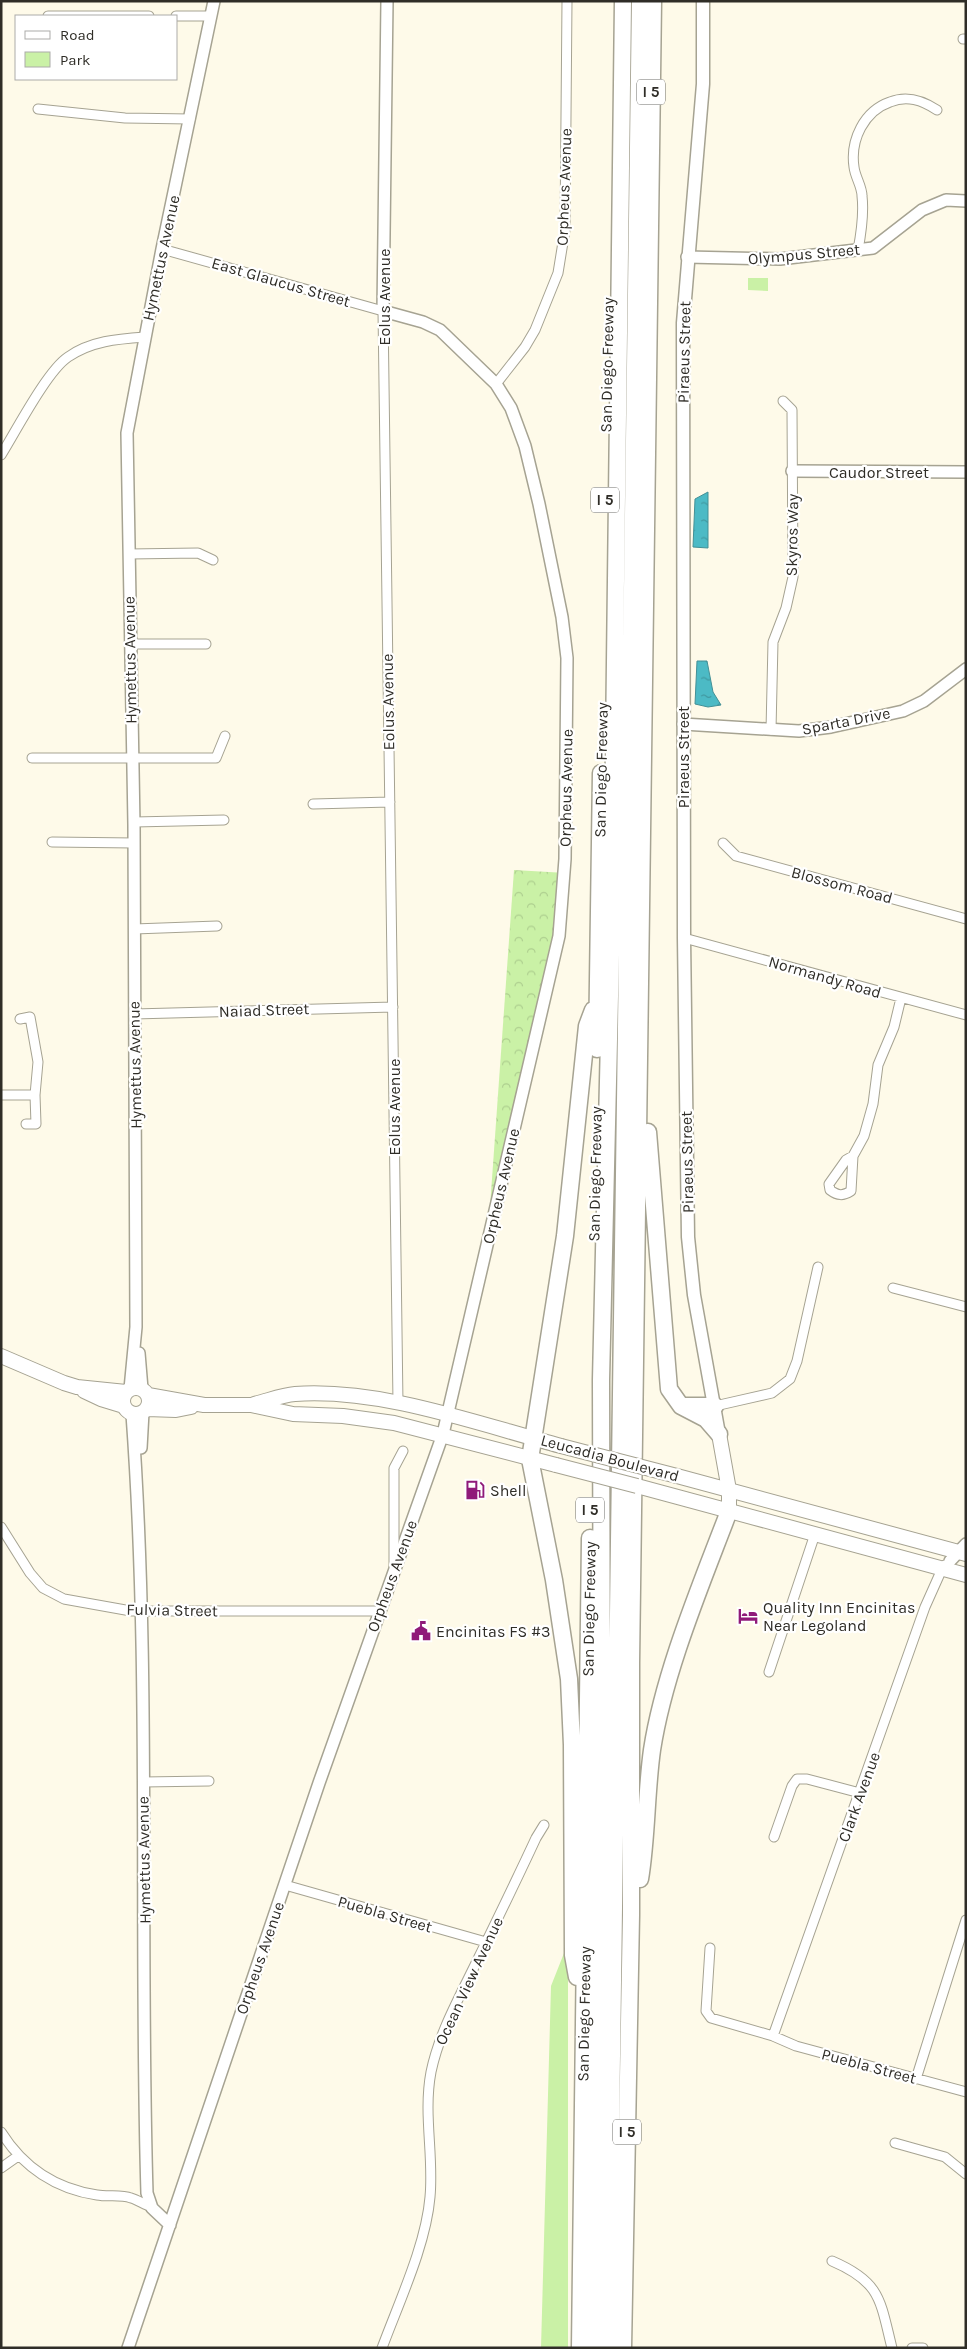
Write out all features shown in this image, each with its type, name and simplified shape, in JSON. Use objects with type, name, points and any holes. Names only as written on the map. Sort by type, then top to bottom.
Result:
[{"type":"highway","name":"San Diego Freeway","points":[[580,2348],[612,1]]},
{"type":"highway","points":[[592,2348],[602,1764],[601,1380],[612,911],[623,1]]},
{"type":"highway","points":[[608,2348],[640,1]]},
{"type":"highway","name":"I 5","points":[[623,2348],[631,1915],[631,1663],[653,1]]},
{"type":"highway","points":[[584,2021],[573,1955],[572,1745],[569,1679],[554,1580],[530,1459],[565,1236],[587,1026],[598,999]]},
{"type":"highway","points":[[639,1030],[669,1389],[680,1406],[706,1419],[719,1434]]},
{"type":"highway","points":[[680,1406],[715,1406]]},
{"type":"highway","points":[[631,1915],[640,1877],[652,1750],[660,1712],[672,1667],[729,1511]]},
{"type":"main road","name":"Piraeus Street","points":[[703,1],[703,84],[687,257],[683,323],[684,938],[688,1237],[694,1295],[729,1490],[729,1511]]},
{"type":"main road","name":"Leucadia Boulevard","points":[[1,1356],[37,1373],[76,1387],[176,1410],[204,1405],[251,1405],[293,1414],[343,1416],[394,1423],[443,1434],[530,1459],[815,1534],[956,1556]]},
{"type":"main road","name":"Leucadia Boulevard","points":[[251,1405],[294,1394],[345,1396],[398,1403],[678,1476],[956,1556],[966,1575]]},
{"type":"street","name":"Hymettus Avenue","points":[[152,2207],[147,2193],[146,2178],[143,1782],[136,1327],[134,822],[127,433],[162,249],[214,1]]},
{"type":"street","name":"Eolus Avenue","points":[[386,1],[383,311],[398,1403]]},
{"type":"street","name":"Orpheus Avenue","points":[[128,2348],[379,1611],[443,1434],[559,936],[564,874],[567,658],[562,617],[540,504],[525,446],[511,408],[496,384],[535,330],[558,274],[565,230],[567,1]]},
{"type":"street","points":[[178,16],[211,16]]},
{"type":"street","points":[[858,250],[862,197],[854,169],[853,152],[858,132],[873,111],[882,105],[898,99],[917,99],[937,110]]},
{"type":"street","points":[[38,109],[125,118],[190,119]]},
{"type":"street","name":"Olympus Street","points":[[687,257],[780,259],[872,248],[922,210],[946,200],[966,201]]},
{"type":"street","name":"East Glaucus Street","points":[[162,249],[423,322],[440,330],[496,384]]},
{"type":"street","points":[[1,455],[53,371],[67,357],[94,344],[112,339],[145,336]]},
{"type":"street","name":"Skyros Way","points":[[772,730],[773,642],[786,608],[793,577],[792,410],[783,400]]},
{"type":"street","name":"Caudor Street","points":[[792,471],[966,472]]},
{"type":"street","points":[[129,554],[198,553],[213,560]]},
{"type":"street","points":[[130,644],[206,644]]},
{"type":"street","name":"Sparta Drive","points":[[683,724],[799,732],[831,727],[903,710],[924,701],[966,668]]},
{"type":"street","points":[[32,758],[216,758],[225,736]]},
{"type":"street","points":[[313,804],[390,802]]},
{"type":"street","points":[[134,822],[224,820]]},
{"type":"street","points":[[52,842],[134,843]]},
{"type":"street","name":"Blossom Road","points":[[723,844],[736,856],[966,919]]},
{"type":"street","points":[[134,929],[217,926]]},
{"type":"street","name":"Normandy Road","points":[[684,938],[966,1015]]},
{"type":"street","points":[[853,1156],[864,1136],[873,1104],[878,1065],[894,1027],[901,998]]},
{"type":"street","name":"Naiad Street","points":[[134,1014],[393,1007]]},
{"type":"street","points":[[20,1019],[30,1017],[38,1062],[36,1124],[26,1124]]},
{"type":"street","points":[[1,1095],[36,1095]]},
{"type":"street","points":[[715,1406],[772,1393],[790,1379],[797,1360],[818,1267]]},
{"type":"street","points":[[893,1288],[966,1307]]},
{"type":"street","points":[[394,1572],[394,1468],[403,1451]]},
{"type":"street","name":"Fulvia Street","points":[[1,1527],[30,1573],[43,1588],[64,1599],[140,1611],[379,1611]]},
{"type":"street","points":[[769,1672],[815,1534]]},
{"type":"street","name":"Clark Avenue","points":[[773,2036],[925,1607],[956,1556]]},
{"type":"street","points":[[774,1837],[792,1786],[797,1779],[807,1778],[860,1793]]},
{"type":"street","points":[[143,1782],[209,1781]]},
{"type":"street","name":"Ocean View Avenue","points":[[382,2348],[427,2226],[431,2196],[428,2124],[431,2074],[436,2053],[455,2006],[544,1825]]},
{"type":"street","name":"Puebla Street","points":[[285,1885],[486,1942]]},
{"type":"street","points":[[916,2079],[966,1920]]},
{"type":"street","name":"Puebla Street","points":[[710,1948],[706,2011],[711,2018],[718,2022],[773,2036],[796,2046],[966,2092]]},
{"type":"street","points":[[1,2132],[18,2156],[40,2174],[59,2185],[82,2193],[107,2197],[129,2197],[152,2207],[170,2225]]},
{"type":"street","points":[[895,2143],[945,2157],[966,2174]]},
{"type":"street","points":[[1,2168],[18,2156]]},
{"type":"street","points":[[832,2261],[855,2271],[866,2280],[880,2299],[892,2348]]},
{"type":"street","points":[[912,2348],[923,2348]]},
{"type":"green space","points":[[748,278],[768,278],[768,291],[748,290]]},
{"type":"green space","points":[[514,870],[566,873],[566,888],[487,1249]]},
{"type":"green space","points":[[568,1943],[568,2348],[541,2348],[551,1986]]},
{"type":"water","points":[[708,492],[708,548],[693,547],[695,499]]},
{"type":"water","points":[[697,661],[707,661],[713,692],[721,705],[708,707],[695,704]]},
{"type":"place","name":"Shell","points":[[475,1490]]},
{"type":"place","name":"Quality Inn Encinitas Near Legoland","points":[[748,1616]]},
{"type":"place","name":"Encinitas FS #3","points":[[421,1631]]}]
